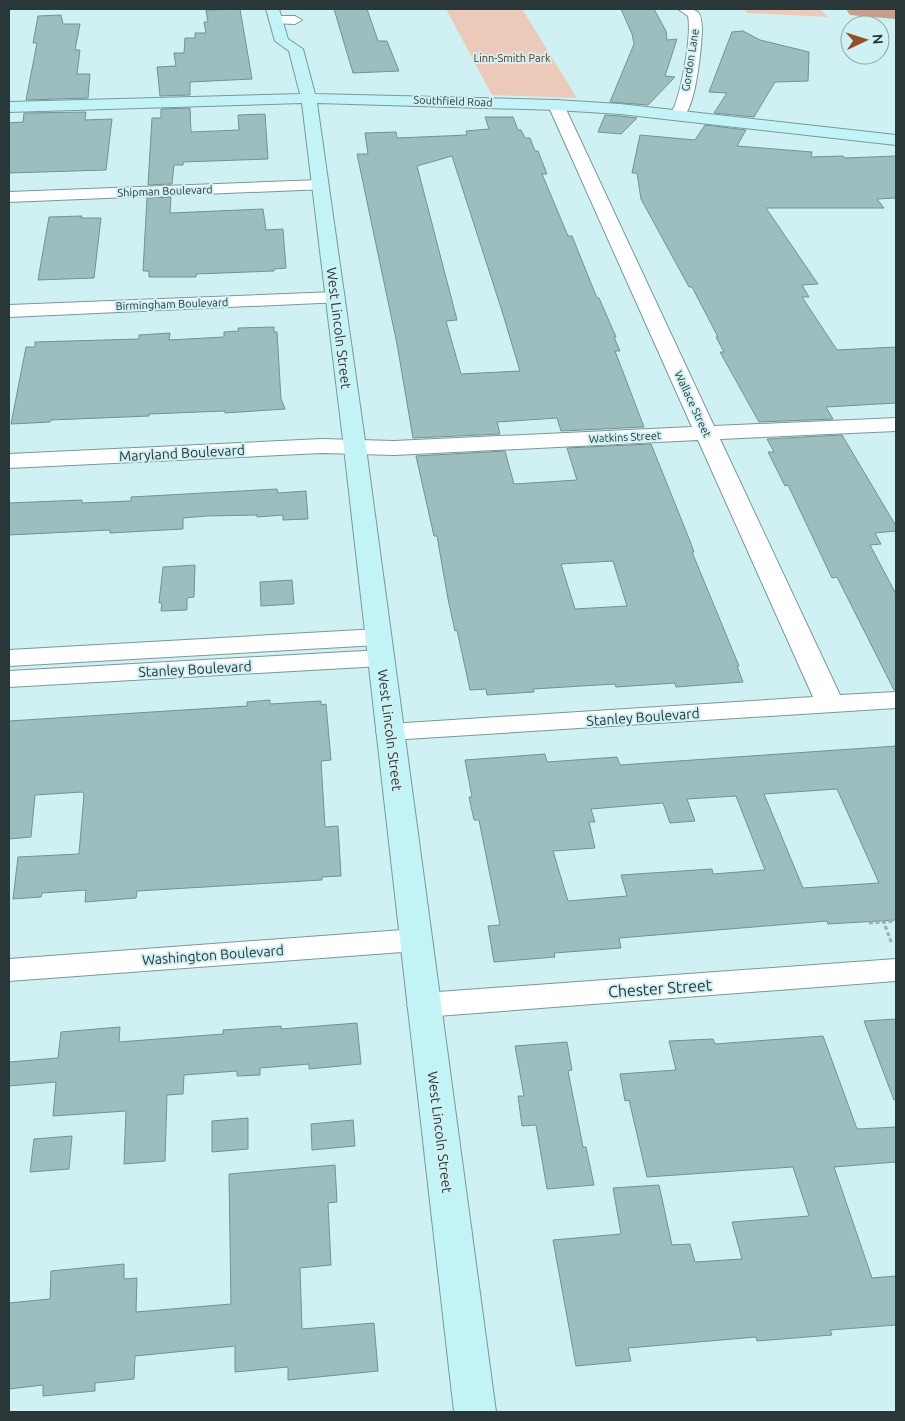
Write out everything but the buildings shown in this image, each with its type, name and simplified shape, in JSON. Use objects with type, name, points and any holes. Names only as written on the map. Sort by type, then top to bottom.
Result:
[{"type":"street","name":"Gordon Lane","points":[[676,115],[682,108],[695,41],[694,14],[684,9]]},
{"type":"street","name":"West Lincoln Street","points":[[296,49],[302,40],[294,14],[274,14],[282,41],[296,49],[308,98],[355,448],[474,1412]]},
{"type":"street","name":"Southfield Road","points":[[9,107],[308,98],[556,105],[620,108],[896,140]]},
{"type":"street","name":"Wallace Street","points":[[556,105],[830,704]]},
{"type":"street","name":"Shipman Boulevard","points":[[9,197],[320,185]]},
{"type":"street","name":"Birmingham Boulevard","points":[[9,311],[335,298]]},
{"type":"street","name":"Watkins Street","points":[[355,448],[400,448],[896,424]]},
{"type":"street","name":"Maryland Boulevard","points":[[9,462],[322,446],[355,448]]},
{"type":"street","name":"Stanley Boulevard","points":[[9,658],[379,647]]},
{"type":"street","name":"Stanley Boulevard","points":[[9,679],[379,647]]},
{"type":"street","name":"Stanley Boulevard","points":[[390,732],[896,700]]},
{"type":"street","name":"Washington Boulevard","points":[[9,970],[416,940]]},
{"type":"street","name":"Chester Street","points":[[424,1005],[896,970]]},
{"type":"path","points":[[883,921],[896,953]]},
{"type":"path","points":[[869,923],[896,921]]},
{"type":"green space","name":"Linn-Smith Park","points":[[446,9],[522,9],[577,98],[492,95]]},
{"type":"green space","points":[[744,9],[820,9],[828,17],[747,13]]},
{"type":"waterway","points":[[859,9],[896,11]]}]
